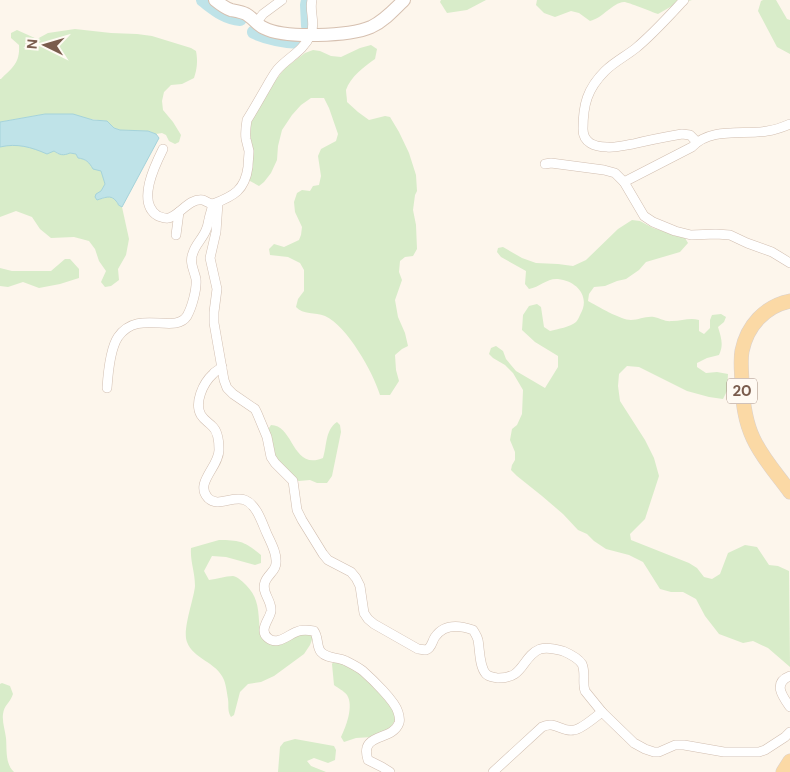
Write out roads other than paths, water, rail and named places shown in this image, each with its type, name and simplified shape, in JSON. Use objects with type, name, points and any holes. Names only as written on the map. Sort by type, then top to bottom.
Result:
[{"type":"main road","name":"20","points":[[790,301],[780,303],[755,321],[742,350],[741,368],[743,407],[753,439],[763,456],[790,492]]},
{"type":"main road","points":[[783,772],[790,761]]},
{"type":"street","points":[[214,0],[222,6],[246,14],[265,29],[276,32],[310,35],[350,33],[372,26],[387,16],[404,0]]},
{"type":"street","points":[[256,23],[282,0]]},
{"type":"street","points":[[163,148],[150,180],[148,200],[153,213],[169,218],[197,200],[216,203],[238,192],[246,178],[249,152],[245,129],[247,120],[276,71],[299,51],[310,35],[313,28],[312,0]]},
{"type":"street","points":[[684,0],[645,40],[606,70],[597,81],[585,103],[582,134],[586,142],[608,148],[682,134],[690,135],[697,142]]},
{"type":"street","points":[[624,182],[692,147],[697,142],[717,134],[769,131],[790,124]]},
{"type":"street","points":[[545,164],[604,170],[615,173],[624,182],[644,216],[654,222],[690,235],[730,234],[747,243],[772,252],[790,263]]},
{"type":"street","points":[[216,203],[216,232],[210,258],[217,289],[214,322],[222,368],[228,388],[257,413],[267,437],[271,457],[293,481],[297,510],[328,560],[351,572],[356,578],[360,586],[364,613],[374,624],[418,648],[426,650],[430,648],[435,636],[444,629],[458,627],[472,630],[478,638],[484,672],[494,678],[511,676],[516,673],[533,654],[541,649],[550,648],[569,653],[579,660],[583,666],[585,691],[602,712],[634,743],[654,752],[659,752],[675,745],[724,752],[759,752],[766,750],[790,732]]},
{"type":"street","points":[[107,388],[111,356],[115,344],[118,336],[128,326],[144,322],[167,324],[179,322],[188,315],[196,286],[191,262],[192,254],[208,228],[216,203]]},
{"type":"street","points":[[176,234],[179,212]]},
{"type":"street","points":[[222,368],[213,373],[206,381],[199,401],[201,415],[216,430],[219,442],[219,456],[205,481],[205,492],[212,501],[245,500],[256,511],[276,554],[274,570],[265,582],[264,591],[271,611],[265,624],[264,632],[267,638],[278,640],[284,639],[297,631],[314,631],[318,636],[318,647],[321,652],[326,656],[344,659],[362,669],[398,710],[399,719],[395,729],[375,739],[366,749],[368,760],[390,772]]},
{"type":"street","points":[[790,676],[784,679],[780,691],[790,707]]},
{"type":"street","points":[[493,772],[542,727],[551,724],[571,731],[578,729],[602,712]]},
{"type":"water","points":[[45,114],[73,114],[93,120],[107,121],[114,128],[120,130],[148,131],[156,134],[159,138],[122,207],[112,198],[107,197],[97,200],[96,194],[101,191],[105,184],[101,171],[93,169],[87,161],[78,158],[76,154],[62,155],[54,151],[47,154],[18,146],[0,147],[0,122]]},
{"type":"waterway","points":[[203,0],[225,15],[240,19]]},
{"type":"waterway","points":[[308,0],[308,26]]},
{"type":"waterway","points":[[254,32],[276,39],[300,42]]}]
